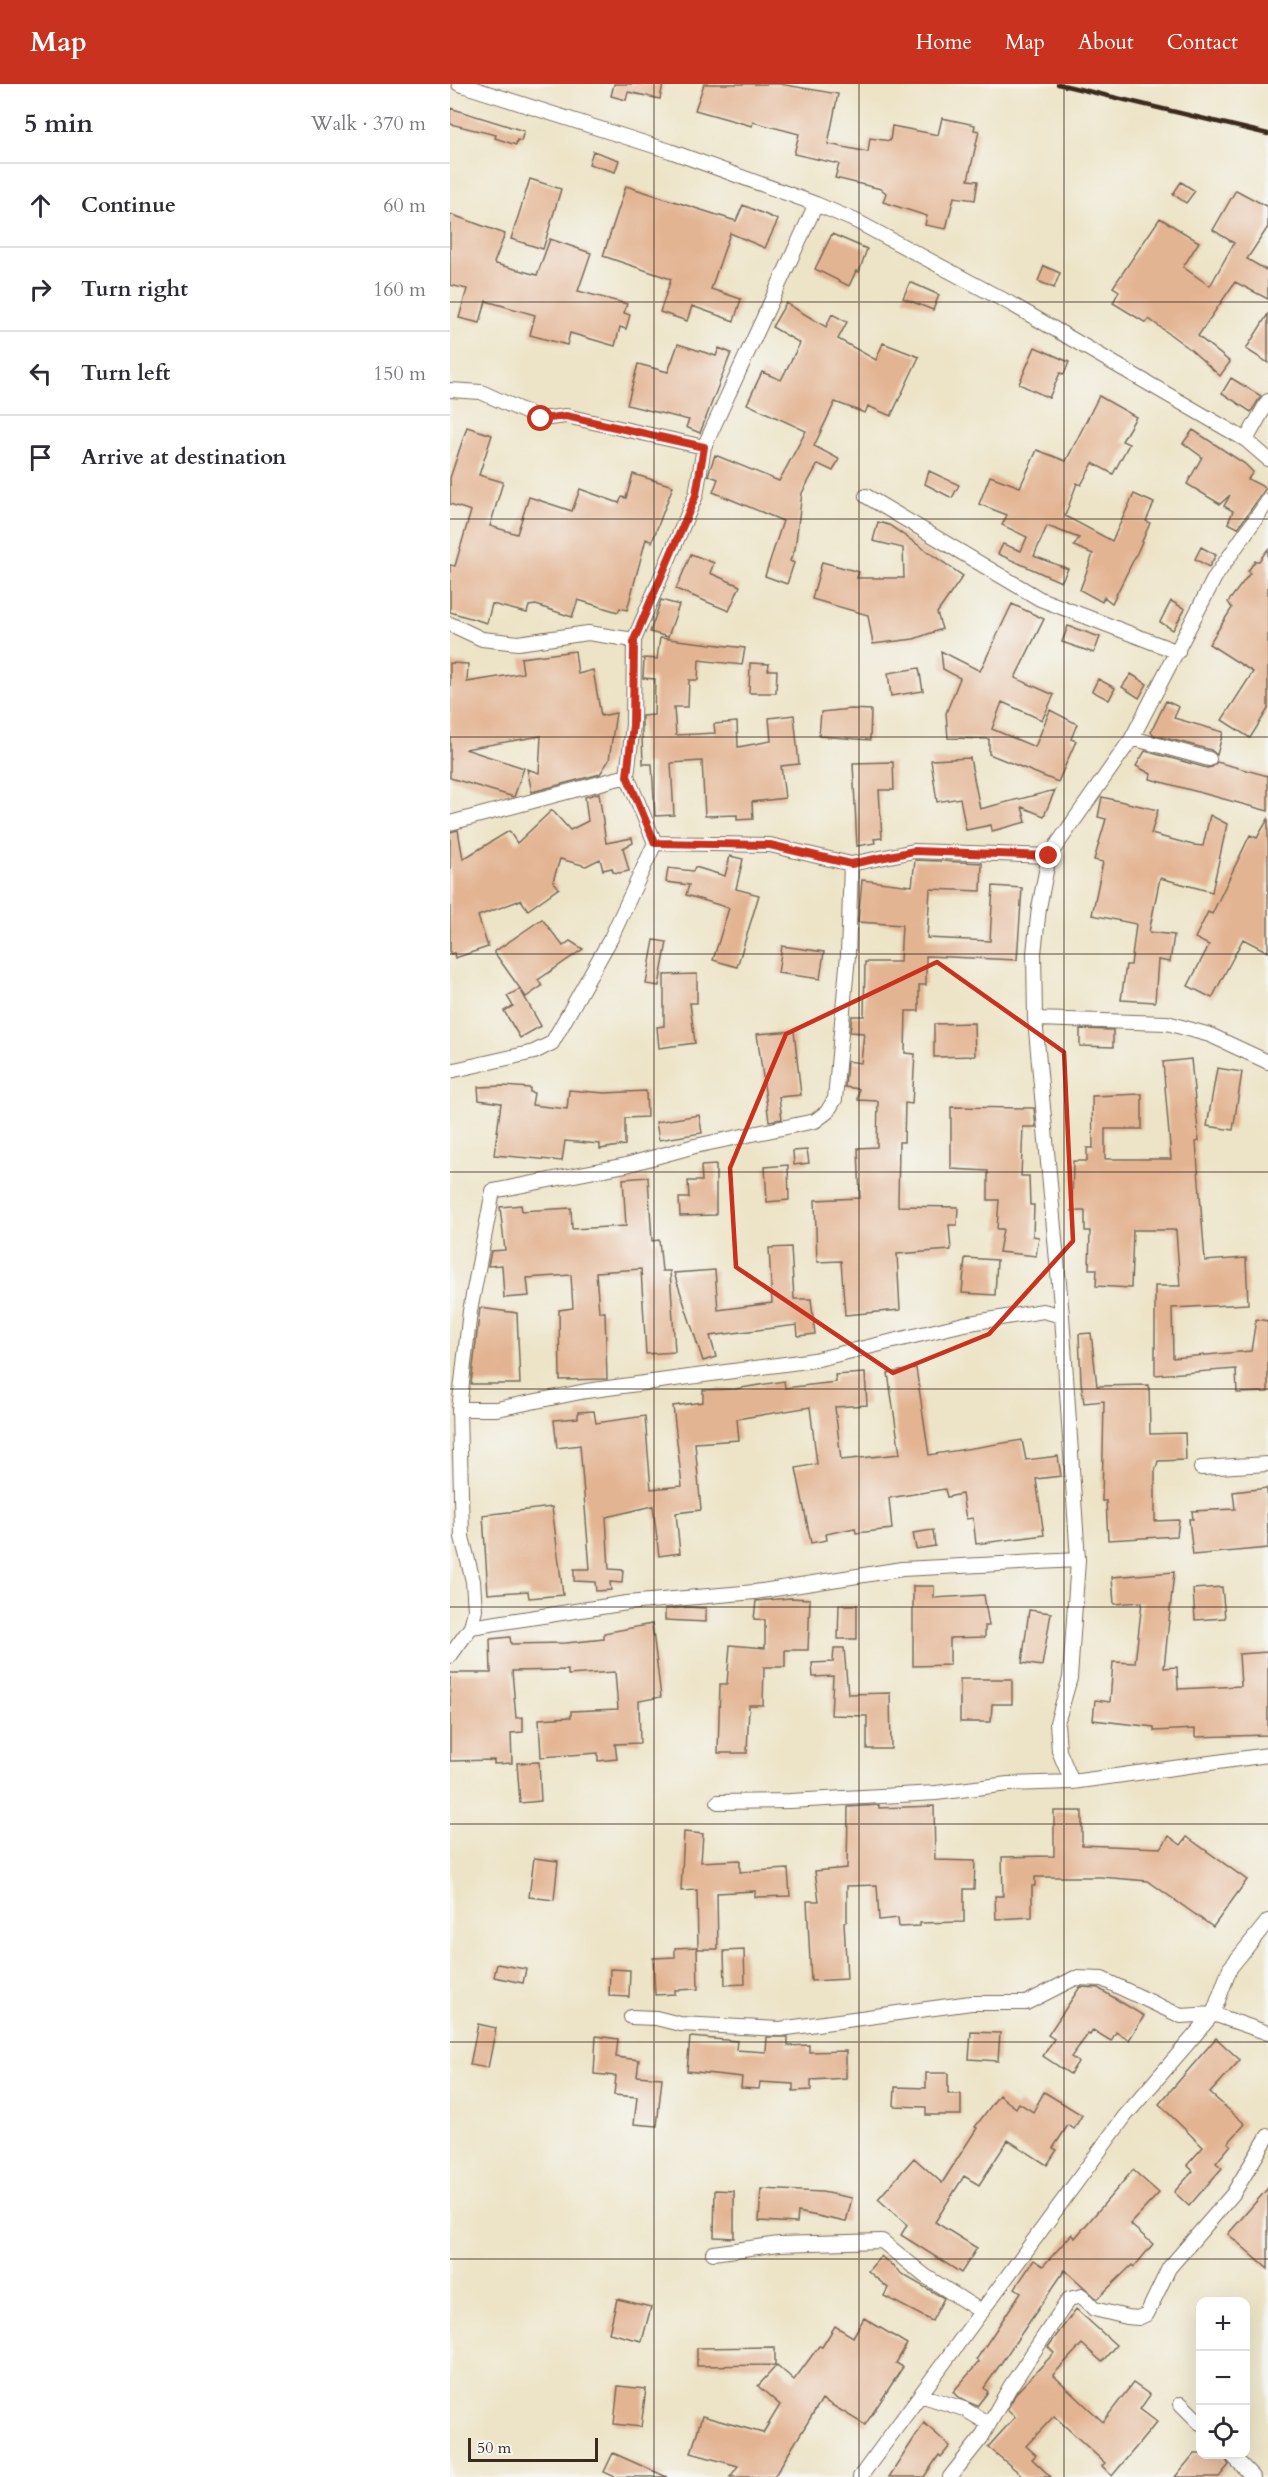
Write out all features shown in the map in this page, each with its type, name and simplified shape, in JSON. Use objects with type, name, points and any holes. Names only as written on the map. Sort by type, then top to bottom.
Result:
[{"type":"street","points":[[459,84],[670,152],[816,204],[890,238],[1246,440],[1268,459]]},
{"type":"street","points":[[450,1071],[534,1052],[552,1043],[610,938],[655,843],[627,776],[633,725],[634,640],[696,495],[704,447],[816,204]]},
{"type":"street","points":[[450,390],[480,392],[541,419],[566,416],[704,447]]},
{"type":"street","points":[[1246,440],[1268,401]]},
{"type":"street","points":[[866,496],[1040,599],[1178,652]]},
{"type":"street","points":[[1071,1782],[1059,1751],[1057,1723],[1070,1678],[1078,1560],[1062,1316],[1035,1019],[1035,933],[1049,856],[1132,738],[1215,577],[1268,501]]},
{"type":"street","points":[[450,624],[482,639],[518,643],[588,633],[634,640]]},
{"type":"street","points":[[1132,738],[1209,759]]},
{"type":"street","points":[[450,823],[627,776]]},
{"type":"street","points":[[655,843],[770,845],[851,864],[914,851],[1049,856]]},
{"type":"street","points":[[451,1653],[471,1627],[475,1610],[473,1581],[462,1537],[459,1409],[470,1311],[493,1191],[626,1165],[695,1146],[815,1121],[827,1112],[834,1099],[848,955],[851,864]]},
{"type":"street","points":[[1035,1019],[1167,1023],[1210,1035],[1268,1062]]},
{"type":"street","points":[[459,1409],[497,1409],[586,1391],[814,1360],[964,1324],[1042,1311],[1062,1316]]},
{"type":"street","points":[[1201,1468],[1268,1464]]},
{"type":"street","points":[[471,1627],[627,1603],[755,1592],[902,1569],[1078,1560]]},
{"type":"street","points":[[718,1802],[936,1793],[1008,1784],[1071,1782],[1268,1755]]},
{"type":"street","points":[[860,2477],[1125,2116],[1213,2014],[1230,1968],[1268,1921]]},
{"type":"street","points":[[631,2017],[656,2018],[680,2024],[780,2029],[971,2003],[1026,2003],[1075,1978],[1102,1979],[1181,2016],[1213,2014],[1268,2033]]},
{"type":"street","points":[[950,2477],[989,2424],[1010,2387],[1070,2299],[1082,2296],[1094,2309],[1127,2318],[1138,2318],[1147,2313],[1169,2268],[1233,2194],[1268,2136]]},
{"type":"street","points":[[713,2253],[779,2244],[882,2241],[925,2276],[982,2312]]},
{"type":"street","points":[[920,2396],[964,2409],[989,2424]]},
{"type":"street","points":[[1181,2404],[1196,2419]]},
{"type":"street","points":[[1236,2459],[1253,2477]]},
{"type":"highlighted area","points":[[937,962],[1064,1052],[1073,1241],[989,1334],[893,1373],[736,1267],[730,1168],[786,1034]]},
{"type":"building","points":[[614,84],[663,84],[660,99],[628,92],[626,100],[611,96]]},
{"type":"building","points":[[704,84],[780,84],[838,94],[828,144],[868,152],[870,138],[890,141],[892,126],[938,135],[942,118],[975,125],[974,130],[979,131],[968,180],[978,181],[975,200],[954,197],[946,229],[925,225],[927,216],[883,202],[886,193],[881,189],[835,178],[839,164],[794,154],[799,134],[753,122],[752,126],[695,110]]},
{"type":"building","points":[[450,108],[524,131],[521,141],[517,140],[516,145],[495,138],[496,135],[450,124]]},
{"type":"building","points":[[593,151],[619,160],[615,172],[589,164]]},
{"type":"building","points":[[530,179],[561,189],[543,249],[511,239]]},
{"type":"building","points":[[1181,182],[1195,191],[1186,203],[1173,194]]},
{"type":"building","points":[[626,186],[736,221],[743,205],[778,220],[765,248],[730,233],[711,289],[741,299],[734,321],[692,306],[687,321],[660,312],[671,279],[603,256]]},
{"type":"building","points":[[1236,190],[1268,207],[1268,227],[1247,259],[1268,271],[1268,299],[1235,282],[1198,336],[1230,362],[1220,376],[1190,349],[1149,319],[1146,323],[1113,303],[1119,291],[1113,287],[1160,218],[1199,242],[1183,267],[1210,286],[1234,243],[1213,230]]},
{"type":"building","points":[[450,214],[505,234],[494,263],[496,264],[537,275],[550,239],[591,253],[578,291],[627,304],[624,313],[630,315],[626,329],[620,327],[615,346],[570,333],[567,345],[530,335],[535,315],[486,301],[480,323],[459,318],[467,289],[450,285]]},
{"type":"building","points":[[832,234],[867,249],[859,272],[856,271],[849,286],[815,269]]},
{"type":"building","points":[[1044,266],[1060,273],[1054,288],[1038,281]]},
{"type":"building","points":[[910,282],[939,295],[933,310],[903,298]]},
{"type":"building","points":[[786,303],[826,327],[832,314],[847,322],[838,339],[876,360],[883,343],[919,357],[891,416],[868,406],[865,413],[835,402],[814,446],[839,459],[833,471],[818,464],[802,493],[795,549],[790,561],[794,563],[787,584],[765,576],[783,521],[713,492],[718,479],[708,475],[715,455],[779,481],[806,431],[747,404],[762,372],[781,380],[800,343],[772,327]]},
{"type":"building","points":[[1268,314],[1268,363],[1246,349]]},
{"type":"building","points":[[678,344],[716,356],[719,348],[731,353],[700,433],[686,427],[689,420],[627,405],[638,364],[668,372]]},
{"type":"building","points":[[1035,347],[1069,362],[1064,374],[1060,373],[1049,398],[1019,384]]},
{"type":"building","points":[[1231,378],[1261,396],[1251,412],[1222,393]]},
{"type":"building","points":[[1099,396],[1136,417],[1122,441],[1129,444],[1113,474],[1093,463],[1081,485],[1077,483],[1065,516],[1112,541],[1134,494],[1154,503],[1146,521],[1150,523],[1112,603],[1104,597],[1102,602],[1080,590],[1093,554],[1074,546],[1079,538],[1047,526],[1034,556],[1068,569],[1061,582],[998,554],[1003,544],[1021,551],[1027,537],[1002,525],[1007,515],[979,504],[990,476],[1020,487],[1037,450],[1066,461]]},
{"type":"building","points":[[467,427],[492,435],[479,475],[503,482],[490,526],[517,534],[529,497],[572,511],[580,489],[619,503],[622,497],[626,498],[633,474],[673,486],[652,542],[646,539],[627,610],[620,608],[618,612],[578,600],[572,617],[536,605],[529,606],[527,613],[492,604],[487,623],[450,612],[450,565],[455,566],[471,511],[450,504],[450,478]]},
{"type":"building","points":[[1193,430],[1245,464],[1253,472],[1248,479],[1266,488],[1238,528],[1228,523],[1233,511],[1224,506],[1230,495],[1220,504],[1187,484],[1202,457],[1183,443]]},
{"type":"building","points":[[929,471],[959,485],[952,498],[925,484]]},
{"type":"building","points":[[878,522],[889,525],[963,576],[937,613],[942,629],[914,639],[873,644],[868,615],[812,599],[822,562],[859,572],[857,578],[904,578],[903,548],[873,541]]},
{"type":"building","points":[[1201,547],[1216,555],[1209,567],[1195,559]]},
{"type":"building","points":[[1268,549],[1268,709],[1250,738],[1222,720],[1253,672],[1209,644],[1232,608],[1228,602],[1250,573],[1248,571],[1255,561],[1259,561]]},
{"type":"building","points":[[691,554],[714,563],[710,573],[740,586],[729,611],[676,589]]},
{"type":"building","points":[[661,600],[679,605],[668,637],[650,632]]},
{"type":"building","points":[[1171,601],[1185,609],[1173,630],[1160,622]]},
{"type":"building","points":[[1012,604],[1044,619],[1015,678],[1054,695],[1042,720],[1002,702],[992,729],[1035,747],[1050,710],[1077,724],[1071,739],[1076,741],[1058,782],[989,754],[989,739],[948,738],[946,713],[960,678],[943,669],[941,651],[980,671]]},
{"type":"building","points":[[1068,626],[1100,637],[1094,653],[1062,642]]},
{"type":"building","points":[[660,638],[745,648],[742,665],[699,660],[698,680],[689,680],[688,707],[674,707],[676,735],[715,733],[714,724],[737,722],[738,747],[771,741],[769,718],[794,715],[799,764],[781,766],[785,798],[752,802],[753,819],[737,820],[737,815],[705,816],[702,761],[671,763],[674,815],[655,816],[652,764],[643,764],[642,716],[654,715],[655,679],[643,678],[644,658],[657,659]]},
{"type":"building","points":[[575,651],[578,674],[593,670],[601,716],[616,713],[609,760],[600,774],[532,792],[527,769],[539,773],[541,736],[465,749],[524,768],[514,797],[450,778],[450,663],[468,664],[467,682],[523,673],[521,658]]},
{"type":"building","points":[[750,663],[769,664],[768,670],[777,670],[776,693],[749,693]]},
{"type":"building","points":[[919,668],[923,691],[891,696],[888,673]]},
{"type":"building","points":[[1131,674],[1147,684],[1139,698],[1122,687]]},
{"type":"building","points":[[1098,679],[1115,688],[1109,700],[1092,691]]},
{"type":"building","points":[[1166,701],[1179,707],[1174,718],[1223,732],[1217,755],[1211,750],[1154,735],[1151,732]]},
{"type":"building","points":[[871,710],[870,740],[819,736],[821,712]]},
{"type":"building","points":[[1145,751],[1207,768],[1217,762],[1268,776],[1268,811],[1150,779],[1151,774],[1136,766]]},
{"type":"building","points":[[970,758],[980,809],[1055,790],[1044,816],[1022,807],[1026,822],[992,831],[991,825],[966,830],[960,798],[937,802],[931,760]]},
{"type":"building","points":[[893,762],[894,790],[879,790],[882,838],[874,839],[875,843],[857,846],[853,763]]},
{"type":"building","points":[[599,793],[606,843],[632,838],[633,843],[623,848],[629,871],[619,873],[613,872],[612,868],[603,870],[600,859],[586,866],[560,859],[553,881],[559,888],[528,910],[521,900],[478,916],[488,947],[455,958],[454,953],[450,954],[450,832],[458,830],[463,859],[509,831],[517,843],[552,810],[570,830],[588,821],[585,797]]},
{"type":"building","points":[[1102,797],[1158,810],[1151,834],[1193,845],[1203,846],[1210,815],[1227,824],[1212,892],[1160,878],[1149,932],[1174,935],[1170,962],[1158,960],[1155,1002],[1121,1000],[1126,965],[1131,965],[1136,924],[1092,915],[1103,862],[1094,860],[1106,819],[1098,817]]},
{"type":"building","points":[[1268,819],[1268,952],[1243,939],[1212,998],[1188,986],[1209,945],[1195,938],[1208,912],[1212,914],[1250,835],[1257,838]]},
{"type":"building","points":[[730,856],[743,859],[736,889],[759,895],[737,967],[713,960],[729,908],[686,895],[689,885],[666,882],[668,868],[693,871],[695,867],[725,876]]},
{"type":"building","points":[[915,860],[982,863],[981,891],[930,889],[927,938],[990,941],[993,886],[1022,888],[1017,960],[926,956],[926,985],[919,985],[919,1011],[906,1011],[905,1053],[915,1054],[912,1104],[905,1103],[904,1142],[899,1142],[898,1206],[958,1207],[957,1225],[949,1225],[951,1250],[897,1254],[900,1310],[845,1315],[841,1261],[817,1262],[815,1200],[860,1198],[858,1148],[877,1147],[878,1101],[858,1100],[859,1089],[845,1087],[847,1061],[861,1063],[864,1033],[850,1032],[852,1016],[864,1016],[865,962],[900,962],[902,925],[858,922],[862,880],[912,886]]},
{"type":"building","points":[[542,919],[563,946],[570,941],[583,949],[538,980],[542,986],[526,997],[494,952]]},
{"type":"building","points":[[654,940],[667,942],[659,986],[646,984]]},
{"type":"building","points":[[782,946],[824,952],[820,979],[778,973]]},
{"type":"building","points":[[697,974],[697,1003],[690,1003],[695,1043],[659,1048],[657,1027],[664,1026],[664,975]]},
{"type":"building","points":[[520,989],[541,1026],[520,1038],[504,1011],[513,1006],[507,996]]},
{"type":"building","points":[[974,1023],[975,1056],[934,1057],[934,1024]]},
{"type":"building","points":[[1080,1029],[1113,1030],[1113,1047],[1080,1046]]},
{"type":"building","points":[[794,1031],[801,1095],[779,1097],[782,1119],[769,1121],[757,1034]]},
{"type":"building","points":[[1191,1059],[1199,1141],[1196,1142],[1205,1261],[1246,1258],[1248,1304],[1172,1308],[1173,1358],[1251,1351],[1256,1319],[1268,1321],[1268,1392],[1237,1393],[1236,1369],[1155,1375],[1155,1286],[1180,1286],[1176,1230],[1133,1230],[1131,1288],[1096,1286],[1097,1269],[1089,1269],[1090,1231],[1085,1231],[1085,1211],[1072,1211],[1073,1161],[1087,1161],[1087,1148],[1093,1148],[1092,1096],[1142,1094],[1142,1129],[1105,1129],[1105,1159],[1171,1159],[1163,1062]]},
{"type":"building","points":[[1217,1068],[1242,1072],[1233,1130],[1207,1126]]},
{"type":"building","points":[[478,1087],[530,1088],[530,1092],[534,1093],[532,1105],[567,1109],[569,1090],[605,1093],[646,1091],[647,1117],[625,1118],[625,1145],[600,1149],[600,1144],[565,1141],[562,1161],[494,1155],[501,1103],[479,1100]]},
{"type":"building","points":[[951,1107],[1034,1108],[1036,1127],[1023,1127],[1021,1176],[1029,1176],[1030,1205],[1034,1205],[1033,1236],[1039,1237],[1036,1256],[999,1252],[1003,1229],[997,1229],[999,1200],[988,1200],[988,1171],[951,1169]]},
{"type":"building","points":[[699,1115],[702,1133],[659,1140],[656,1122]]},
{"type":"building","points":[[807,1150],[809,1163],[794,1165],[793,1151]]},
{"type":"building","points":[[716,1165],[716,1215],[680,1216],[679,1198],[689,1198],[688,1181],[702,1181],[701,1166]]},
{"type":"building","points":[[788,1165],[789,1200],[767,1202],[765,1167]]},
{"type":"building","points":[[648,1177],[652,1241],[659,1240],[662,1271],[670,1271],[675,1352],[646,1354],[641,1269],[596,1272],[599,1312],[605,1312],[607,1379],[560,1380],[559,1310],[573,1308],[571,1275],[527,1278],[529,1296],[504,1298],[502,1265],[488,1266],[491,1251],[505,1250],[500,1207],[521,1205],[522,1211],[571,1208],[572,1229],[626,1226],[623,1179]]},
{"type":"building","points":[[791,1247],[794,1299],[811,1299],[815,1334],[798,1336],[797,1325],[710,1336],[716,1357],[703,1361],[674,1273],[715,1270],[718,1310],[772,1303],[769,1248]]},
{"type":"building","points":[[965,1258],[997,1260],[995,1295],[962,1293]]},
{"type":"building","points":[[480,1308],[517,1313],[520,1384],[471,1384]]},
{"type":"building","points":[[1091,1333],[1097,1386],[1149,1385],[1150,1434],[1185,1433],[1186,1460],[1158,1461],[1155,1472],[1155,1521],[1179,1520],[1177,1536],[1108,1540],[1106,1501],[1102,1501],[1104,1401],[1084,1403],[1081,1382],[1079,1334]]},
{"type":"building","points":[[916,1368],[929,1455],[1022,1440],[1026,1460],[1058,1456],[1061,1476],[1036,1479],[1044,1535],[976,1544],[973,1518],[966,1519],[962,1494],[947,1497],[945,1489],[889,1498],[892,1529],[856,1533],[855,1528],[826,1534],[827,1540],[811,1543],[796,1468],[817,1464],[810,1407],[737,1419],[739,1440],[695,1443],[701,1510],[676,1513],[680,1553],[659,1556],[653,1506],[606,1517],[609,1569],[623,1570],[622,1583],[610,1582],[611,1590],[596,1591],[595,1582],[574,1581],[574,1569],[590,1569],[580,1445],[557,1448],[554,1420],[578,1418],[578,1412],[594,1411],[596,1423],[645,1416],[651,1489],[682,1486],[673,1406],[703,1402],[703,1390],[735,1389],[784,1381],[785,1388],[836,1382],[835,1375],[865,1373],[867,1405],[835,1407],[841,1460],[900,1454],[888,1373]]},
{"type":"building","points":[[1267,1488],[1268,1548],[1193,1555],[1189,1519],[1193,1519],[1192,1511],[1235,1509],[1233,1492]]},
{"type":"building","points":[[552,1507],[563,1595],[529,1598],[528,1591],[488,1594],[483,1515]]},
{"type":"building","points":[[933,1530],[935,1546],[916,1549],[913,1533]]},
{"type":"building","points":[[1174,1572],[1164,1668],[1177,1667],[1178,1689],[1241,1686],[1239,1654],[1268,1652],[1268,1735],[1195,1737],[1195,1729],[1154,1731],[1154,1727],[1093,1720],[1095,1700],[1110,1702],[1113,1662],[1135,1663],[1142,1602],[1114,1604],[1112,1577]]},
{"type":"building","points":[[913,1586],[934,1586],[934,1598],[984,1595],[989,1626],[985,1626],[985,1637],[950,1638],[950,1665],[913,1666]]},
{"type":"building","points":[[1222,1587],[1225,1618],[1195,1620],[1193,1589]]},
{"type":"building","points":[[810,1599],[808,1650],[785,1650],[785,1667],[764,1667],[763,1705],[749,1705],[747,1753],[718,1753],[720,1684],[727,1684],[730,1645],[765,1648],[765,1620],[754,1619],[756,1601]]},
{"type":"building","points":[[839,1605],[857,1605],[857,1639],[838,1639]]},
{"type":"building","points":[[706,1608],[706,1622],[665,1620],[665,1609]]},
{"type":"building","points":[[1029,1610],[1051,1613],[1042,1666],[1022,1663]]},
{"type":"building","points":[[652,1624],[661,1697],[639,1701],[640,1743],[615,1744],[617,1759],[598,1761],[598,1753],[541,1757],[539,1719],[571,1717],[571,1711],[618,1709],[615,1672],[568,1675],[568,1670],[512,1671],[516,1718],[523,1717],[523,1732],[511,1733],[512,1763],[494,1764],[494,1760],[450,1761],[450,1673],[491,1673],[490,1639],[510,1637],[511,1644],[566,1643],[604,1639],[604,1633]]},
{"type":"building","points":[[834,1648],[844,1648],[848,1694],[890,1693],[891,1749],[867,1749],[867,1716],[831,1715],[833,1676],[813,1677],[812,1663],[833,1662]]},
{"type":"building","points":[[960,1679],[1012,1679],[1012,1704],[992,1704],[991,1722],[960,1722]]},
{"type":"building","points":[[539,1762],[541,1801],[520,1803],[517,1763]]},
{"type":"building","points":[[879,1805],[879,1808],[934,1806],[935,1860],[975,1861],[974,1889],[964,1889],[964,1922],[920,1923],[920,1926],[899,1927],[898,1918],[879,1920],[877,1885],[847,1886],[847,1921],[844,1922],[847,1979],[811,1981],[807,1901],[819,1901],[815,1871],[847,1868],[848,1807]]},
{"type":"building","points":[[1054,1811],[1082,1811],[1082,1845],[1161,1848],[1169,1836],[1181,1845],[1187,1837],[1247,1880],[1213,1927],[1148,1881],[1101,1877],[1035,1877],[1035,1886],[1032,1886],[1032,1917],[996,1919],[995,1896],[1003,1896],[1002,1857],[1054,1856]]},
{"type":"building","points":[[684,1832],[703,1834],[701,1862],[740,1860],[740,1872],[788,1869],[790,1896],[755,1897],[755,1891],[717,1893],[718,1949],[698,1949],[697,1890],[681,1891]]},
{"type":"building","points":[[534,1858],[558,1861],[554,1900],[529,1897]]},
{"type":"building","points":[[697,1947],[698,1989],[675,1990],[675,1994],[655,1995],[653,1958],[675,1957],[675,1948]]},
{"type":"building","points":[[744,1950],[745,1984],[725,1985],[724,1951]]},
{"type":"building","points":[[497,1964],[526,1969],[523,1983],[494,1977]]},
{"type":"building","points":[[610,1969],[630,1970],[629,1997],[609,1996]]},
{"type":"building","points":[[1080,1987],[1098,1988],[1144,2016],[1129,2040],[1116,2032],[1111,2041],[1093,2030],[1071,2057],[1078,2062],[1070,2074],[1043,2056],[1054,2039],[1048,2035]]},
{"type":"building","points":[[478,2024],[496,2028],[488,2068],[470,2065]]},
{"type":"building","points":[[971,2032],[1000,2033],[998,2061],[969,2059]]},
{"type":"building","points":[[596,2036],[618,2039],[616,2057],[639,2060],[637,2076],[662,2078],[657,2126],[634,2124],[637,2097],[614,2095],[616,2076],[594,2074]]},
{"type":"building","points":[[690,2037],[737,2041],[736,2050],[766,2052],[767,2037],[788,2037],[788,2046],[809,2045],[809,2052],[846,2051],[846,2078],[811,2080],[811,2090],[793,2091],[793,2084],[760,2082],[759,2089],[741,2088],[742,2077],[687,2071]]},
{"type":"building","points":[[1216,2038],[1240,2060],[1210,2093],[1245,2124],[1228,2143],[1231,2145],[1216,2163],[1222,2168],[1189,2206],[1174,2192],[1193,2171],[1187,2165],[1203,2147],[1159,2104]]},
{"type":"building","points":[[926,2073],[948,2073],[948,2094],[961,2094],[961,2115],[926,2115],[926,2107],[894,2106],[895,2087],[926,2088]]},
{"type":"building","points":[[1044,2092],[1082,2115],[1074,2129],[1068,2125],[1053,2148],[1057,2150],[1047,2165],[1008,2140],[979,2185],[964,2176],[935,2222],[977,2248],[961,2273],[901,2235],[907,2225],[878,2199],[914,2158],[942,2183],[977,2128],[975,2127],[999,2095],[1016,2108],[1019,2103],[1033,2112]]},
{"type":"building","points":[[1133,2170],[1159,2193],[1130,2224],[1153,2244],[1134,2267],[1132,2265],[1097,2299],[1065,2270],[984,2388],[988,2392],[977,2406],[959,2398],[953,2392],[979,2362],[976,2360],[1021,2292],[1015,2288],[1034,2260],[1043,2266],[1072,2234],[1075,2238]]},
{"type":"building","points":[[1268,2188],[1268,2269],[1228,2234]]},
{"type":"building","points":[[761,2189],[822,2192],[852,2198],[846,2222],[798,2212],[797,2223],[759,2221]]},
{"type":"building","points":[[715,2190],[734,2191],[734,2238],[714,2237]]},
{"type":"building","points":[[881,2256],[903,2275],[944,2298],[932,2321],[884,2296],[888,2288],[868,2271]]},
{"type":"building","points":[[617,2299],[651,2307],[642,2341],[609,2333]]},
{"type":"building","points":[[1076,2309],[1116,2345],[1102,2362],[1082,2344],[1053,2375],[1103,2422],[1133,2383],[1150,2395],[1140,2409],[1157,2422],[1112,2476],[1102,2466],[1105,2463],[1054,2416],[1026,2446],[1036,2455],[1032,2459],[1051,2477],[1024,2477],[988,2447],[1015,2417],[1007,2410],[1017,2392],[1054,2353],[1048,2347]]},
{"type":"building","points":[[864,2318],[907,2344],[896,2363],[903,2367],[865,2425],[822,2399],[774,2477],[730,2477],[738,2466],[691,2453],[702,2416],[763,2433],[780,2405],[758,2386],[777,2365],[794,2380],[819,2346],[822,2347],[835,2326],[853,2337]]},
{"type":"building","points":[[775,2347],[775,2365],[697,2366],[697,2348]]},
{"type":"building","points":[[618,2386],[646,2389],[641,2427],[614,2424]]},
{"type":"building","points":[[924,2423],[950,2446],[941,2457],[939,2455],[924,2477],[889,2477]]},
{"type":"building","points":[[613,2453],[667,2477],[615,2477],[604,2472]]},
{"type":"building","points":[[1194,2454],[1196,2454],[1196,2459],[1225,2459],[1229,2465],[1219,2477],[1175,2477]]},
{"type":"railway","points":[[1058,84],[1268,134]]},
{"type":"route","points":[[541,419],[566,416],[704,447],[696,495],[634,640],[633,725],[627,776],[655,843],[770,845],[851,864],[914,851],[1049,856]]}]
